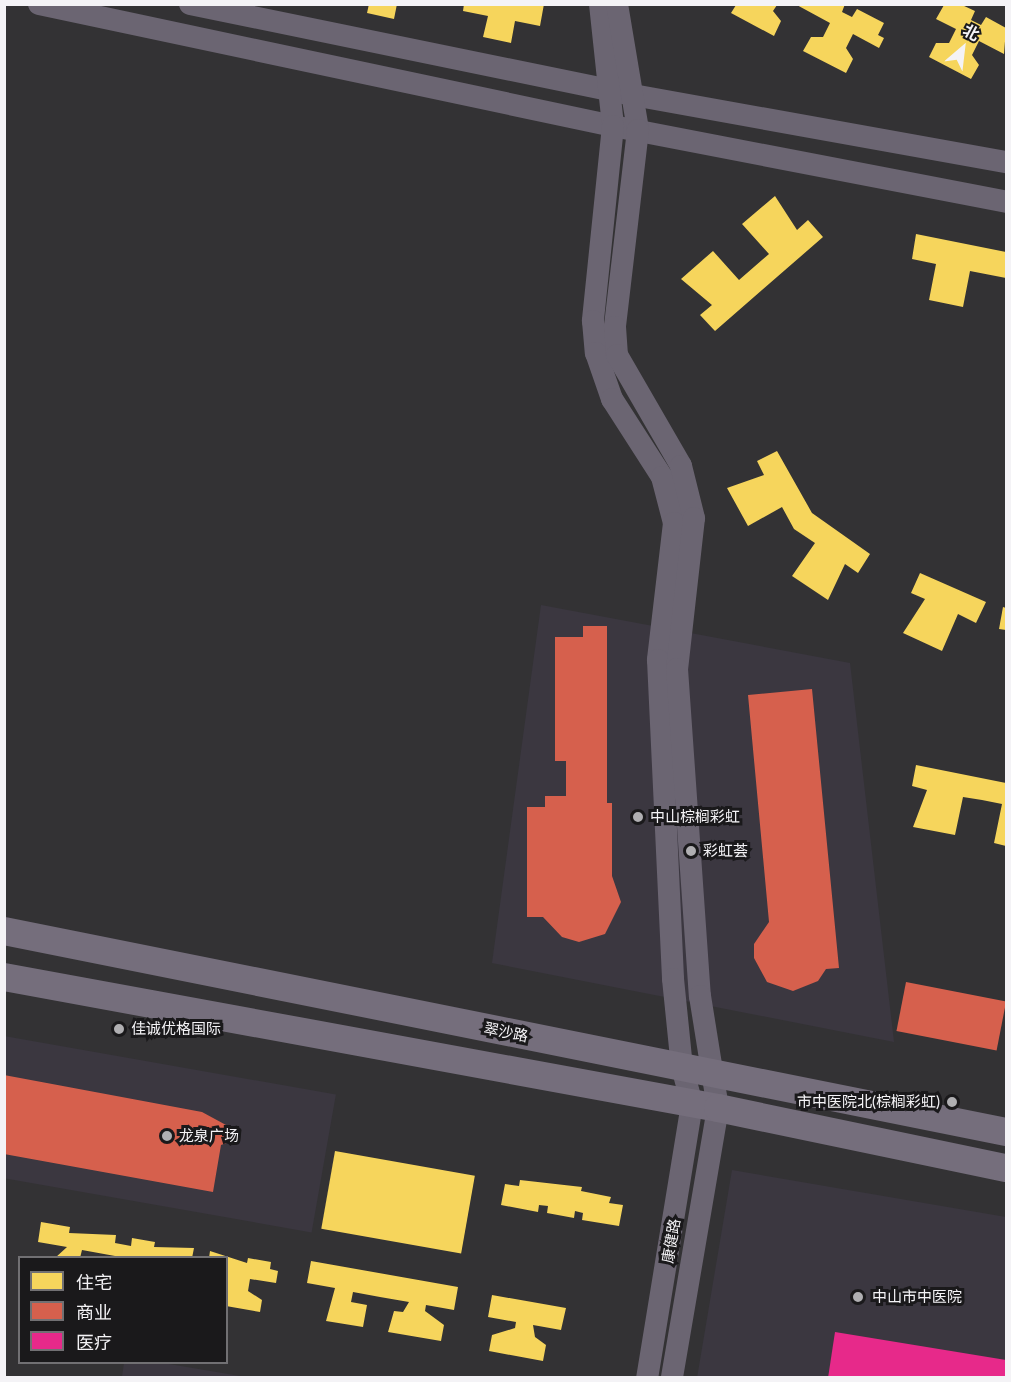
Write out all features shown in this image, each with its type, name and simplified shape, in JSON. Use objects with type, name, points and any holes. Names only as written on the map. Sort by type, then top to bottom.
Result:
[{"type":"main road","name":"翠沙路","points":[[4,931],[1006,1132]]},
{"type":"main road","points":[[4,977],[705,1106],[1006,1168]]},
{"type":"street","points":[[39,4],[613,126],[1006,201]]},
{"type":"street","points":[[190,4],[633,95],[1006,162]]},
{"type":"street","points":[[600,4],[613,126],[593,321],[596,353],[612,399],[662,477],[674,523],[657,630],[700,996],[713,1074],[705,1106]]},
{"type":"street","points":[[617,4],[638,130],[615,327],[618,355],[681,466],[694,519],[678,632],[675,789],[682,1067],[705,1106]]},
{"type":"street","name":"康健路","points":[[647,1377],[705,1106]]},
{"type":"street","name":"康健路","points":[[672,1377],[705,1106]]},
{"type":"shaded area","name":"彩虹荟","points":[[541,605],[850,663],[894,1042],[492,963]]},
{"type":"shaded area","name":"龙泉广场","points":[[4,1036],[336,1095],[312,1232],[4,1178]]},
{"type":"shaded area","name":"中山市中医院","points":[[732,1170],[1006,1217],[1006,1377],[697,1378]]},
{"type":"shaded area","points":[[124,1364],[169,1364],[246,1377],[122,1377]]},
{"type":"building: 住宅","points":[[369,4],[397,4],[394,19],[367,13]]},
{"type":"building: 住宅","points":[[464,4],[544,4],[540,26],[515,21],[511,43],[483,37],[488,16],[463,11]]},
{"type":"building: 住宅","points":[[795,4],[845,4],[842,12],[852,17],[857,9],[884,23],[878,35],[884,38],[879,48],[853,34],[846,48],[853,59],[846,73],[803,51],[811,37],[823,37],[830,23]]},
{"type":"building: 住宅","points":[[736,5],[777,5],[773,11],[781,21],[774,36],[731,13]]},
{"type":"building: 住宅","points":[[944,5],[962,5],[975,11],[971,20],[981,25],[986,17],[1006,28],[1004,54],[979,41],[972,55],[979,65],[971,79],[929,57],[936,43],[949,43],[956,29],[936,19]]},
{"type":"building: 住宅","points":[[775,196],[797,230],[808,220],[823,237],[715,331],[700,315],[712,305],[681,279],[713,251],[739,280],[769,254],[742,224]]},
{"type":"building: 住宅","points":[[916,234],[1006,252],[1006,278],[970,271],[963,307],[929,300],[936,264],[912,259]]},
{"type":"building: 住宅","points":[[777,451],[812,513],[870,554],[858,573],[845,564],[828,600],[792,576],[815,543],[794,529],[782,507],[748,526],[727,488],[764,475],[757,461]]},
{"type":"building: 住宅","points":[[920,573],[986,602],[976,623],[958,614],[942,651],[903,633],[925,599],[911,593]]},
{"type":"building: 住宅","points":[[1003,607],[1006,608],[1006,630],[999,629]]},
{"type":"building: 住宅","points":[[916,765],[1006,783],[1006,846],[994,843],[1002,804],[963,797],[955,835],[913,827],[927,790],[912,786]]},
{"type":"building: 住宅","points":[[335,1151],[475,1176],[461,1253],[321,1229]]},
{"type":"building: 住宅","points":[[520,1180],[582,1187],[581,1191],[611,1197],[609,1203],[623,1205],[619,1226],[582,1220],[583,1213],[575,1211],[574,1218],[547,1213],[548,1206],[539,1205],[538,1212],[501,1205],[505,1184],[519,1186]]},
{"type":"building: 住宅","points":[[41,1222],[70,1227],[69,1233],[116,1235],[115,1243],[131,1246],[132,1238],[155,1242],[154,1247],[194,1248],[192,1256],[115,1256],[82,1250],[80,1256],[57,1256],[67,1247],[38,1242]]},
{"type":"building: 住宅","points":[[210,1251],[225,1256],[209,1256]]},
{"type":"building: 住宅","points":[[228,1257],[247,1263],[248,1258],[271,1262],[270,1269],[278,1271],[276,1283],[250,1279],[248,1291],[262,1300],[260,1312],[228,1306]]},
{"type":"building: 住宅","points":[[311,1261],[458,1287],[454,1310],[426,1305],[425,1311],[444,1325],[441,1341],[388,1332],[394,1311],[403,1312],[409,1302],[353,1292],[351,1302],[367,1305],[363,1327],[326,1321],[335,1288],[307,1283]]},
{"type":"building: 住宅","points":[[492,1295],[566,1308],[561,1330],[533,1325],[535,1337],[546,1345],[543,1361],[489,1351],[492,1335],[515,1328],[516,1322],[488,1317]]},
{"type":"building: 商业","points":[[583,626],[607,626],[607,803],[612,803],[612,876],[621,902],[605,934],[579,942],[562,937],[543,917],[527,917],[527,807],[545,807],[545,796],[566,796],[566,761],[555,761],[555,637],[583,637]]},
{"type":"building: 商业","points":[[812,689],[839,968],[826,969],[818,981],[793,991],[767,982],[754,958],[754,944],[769,922],[748,695]]},
{"type":"building: 商业","points":[[906,982],[1006,1001],[997,1051],[896,1031]]},
{"type":"building: 商业","points":[[4,1075],[202,1112],[226,1125],[238,1139],[221,1145],[213,1192],[4,1154]]},
{"type":"building: 医疗","points":[[835,1332],[1006,1360],[1006,1378],[828,1378]]},
{"type":"place","name":"中山棕榈彩虹","points":[[638,817]]},
{"type":"place","name":"彩虹荟","points":[[691,851]]},
{"type":"place","name":"佳诚优格国际","points":[[119,1029]]},
{"type":"place","name":"市中医院北(棕榈彩虹)","points":[[952,1102]]},
{"type":"place","name":"龙泉广场","points":[[167,1136]]},
{"type":"place","name":"中山市中医院","points":[[858,1297]]}]
